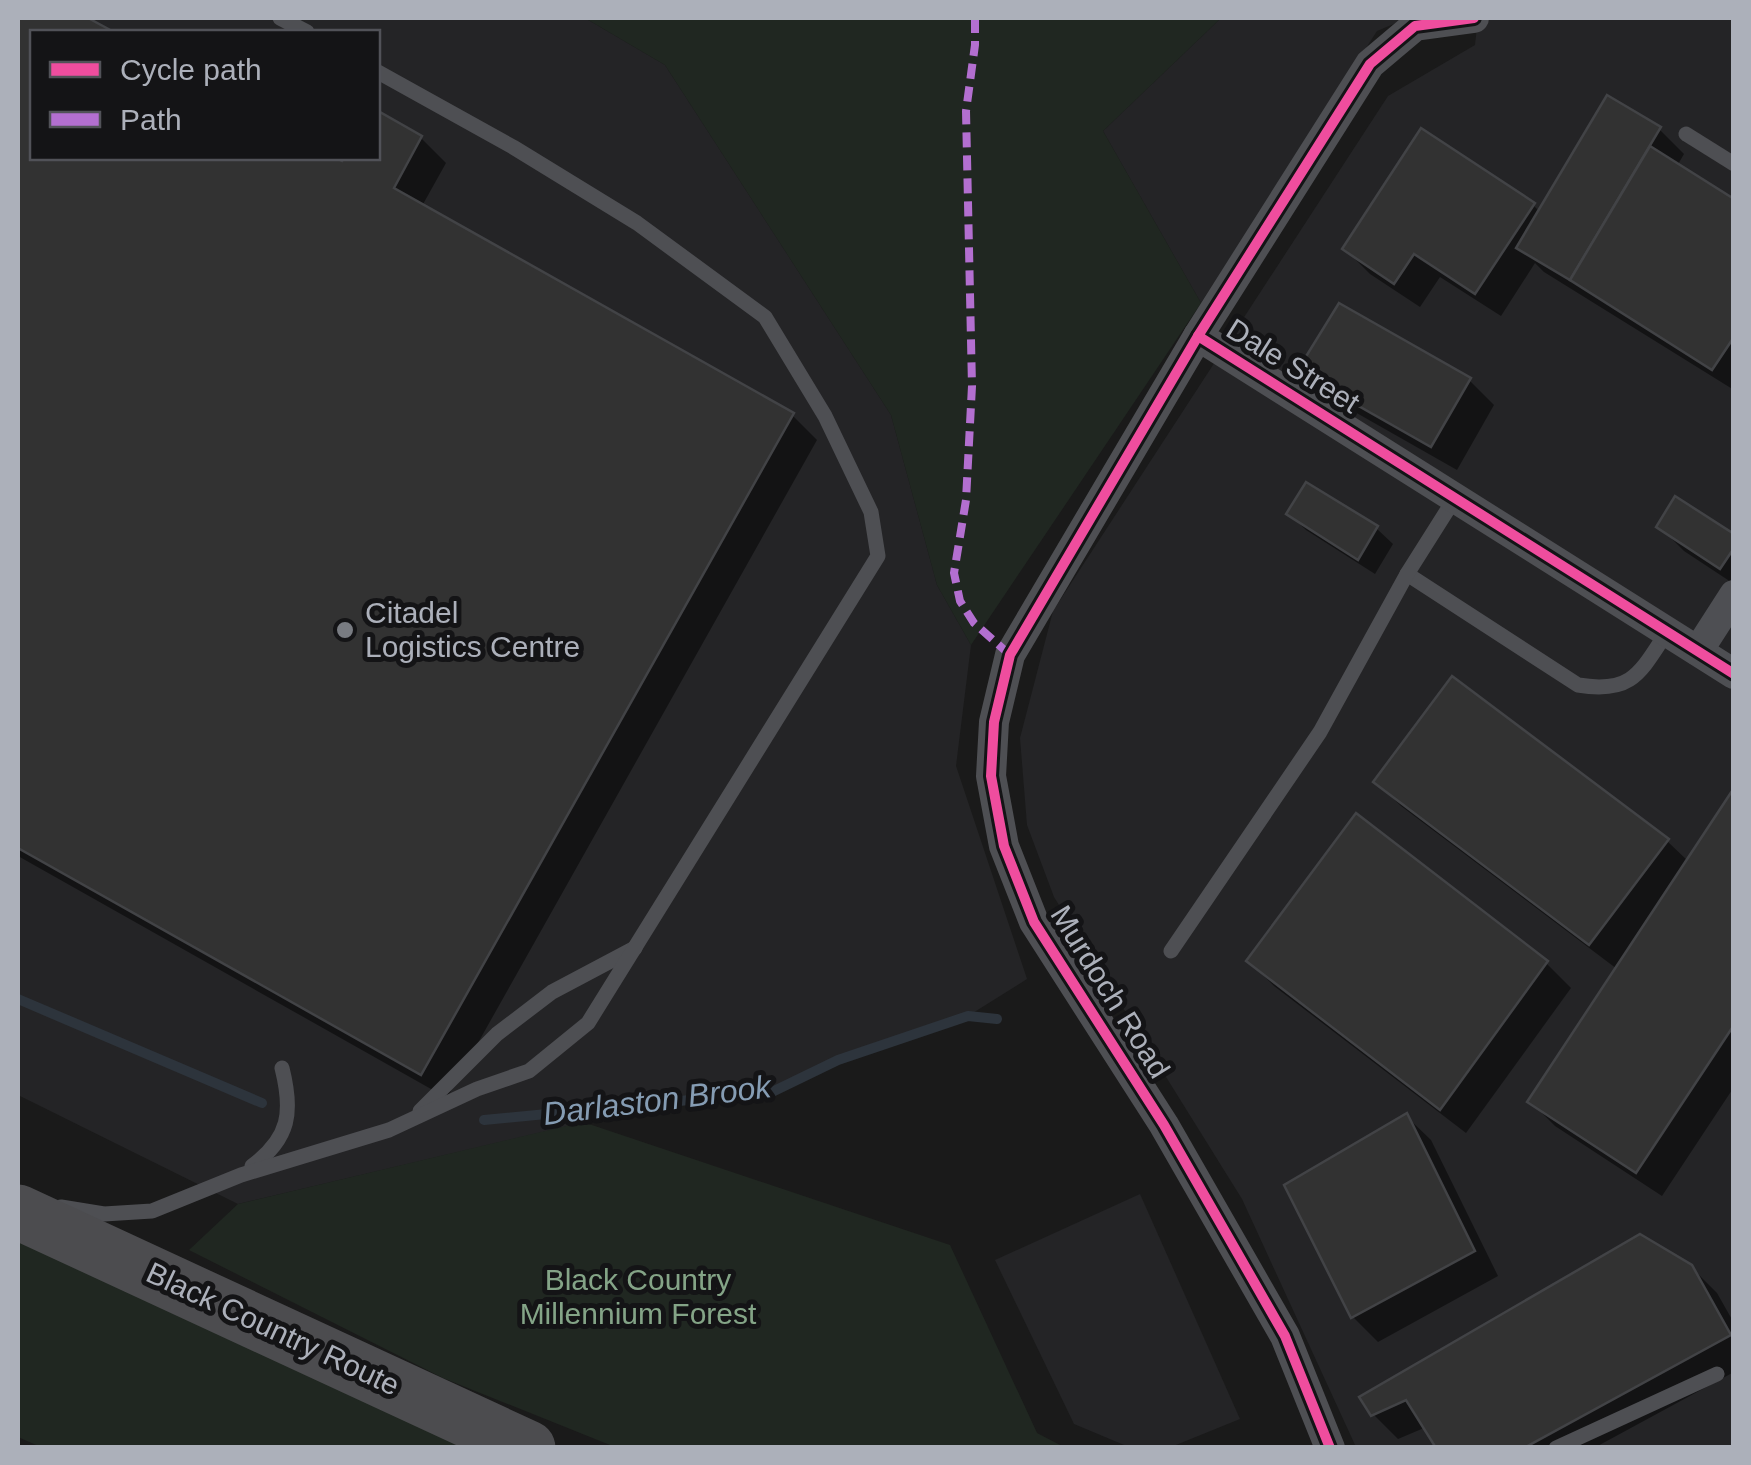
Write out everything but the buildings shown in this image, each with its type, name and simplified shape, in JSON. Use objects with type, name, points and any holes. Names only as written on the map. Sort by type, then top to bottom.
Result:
[{"type":"highway","name":"Black Country Route","points":[[35,1206],[528,1448]]},
{"type":"street","name":"Dale Street","points":[[1474,18],[1415,26],[1370,64],[1198,336],[1734,674]]},
{"type":"street","name":"Murdoch Road","points":[[1198,336],[1010,655],[994,722],[992,776],[1004,846],[1034,922],[1164,1125],[1286,1336],[1330,1448]]},
{"type":"street","points":[[1698,650],[1734,595]]},
{"type":"lane","points":[[280,18],[303,30]]},
{"type":"lane","points":[[18,1199],[35,1206],[104,1214],[152,1212],[241,1175],[389,1130],[477,1089],[529,1071],[588,1023],[878,556],[871,512],[825,416],[764,317],[637,223],[513,147],[380,73]]},
{"type":"lane","points":[[1686,134],[1734,164]]},
{"type":"lane","points":[[1171,951],[1320,732],[1407,574],[1454,498]]},
{"type":"lane","points":[[1407,574],[1578,685],[1606,690],[1637,678],[1668,632]]},
{"type":"lane","points":[[409,1121],[497,1034],[552,992],[638,946]]},
{"type":"lane","points":[[241,1175],[272,1152],[286,1126],[289,1094],[282,1068]]},
{"type":"lane","points":[[1556,1448],[1717,1374]]},
{"type":"shaded area","points":[[18,18],[585,18],[665,65],[891,415],[937,585],[971,645],[956,766],[1027,979],[968,1016],[838,1060],[772,1092],[678,1100],[238,1204],[18,1095]]},
{"type":"shaded area","points":[[1221,18],[1408,18],[1377,31],[1201,303],[1103,131]]},
{"type":"shaded area","points":[[1478,18],[1733,18],[1733,1447],[1356,1447],[1242,1199],[1054,897],[1027,825],[1020,738],[1053,611],[1388,96],[1475,45]]},
{"type":"shaded area","points":[[1140,1194],[1240,1419],[1171,1447],[1129,1447],[1074,1424],[995,1260]]},
{"type":"green space","points":[[585,18],[1221,18],[1103,131],[1201,303],[971,645],[937,585],[891,415],[665,65]]},
{"type":"green space","name":"Black Country Millennium Forest","points":[[583,1122],[950,1245],[1037,1433],[1064,1447],[615,1447],[443,1378],[189,1250],[238,1204]]},
{"type":"green space","points":[[18,1229],[489,1447],[43,1448],[18,1437]]},
{"type":"waterway","name":"Darlaston Brook","points":[[18,999],[262,1103]]},
{"type":"waterway","name":"Darlaston Brook","points":[[484,1120],[772,1092],[838,1060],[968,1016],[997,1019]]},
{"type":"marked path","points":[[975,18],[966,111],[972,386],[966,500],[954,573],[960,601],[974,623],[1010,655]]},
{"type":"cycle path","points":[[1474,18],[1415,26],[1370,64],[1198,336],[1734,674]]},
{"type":"cycle path","points":[[1198,336],[1010,655],[994,722],[991,776],[1004,846],[1034,922],[1164,1125],[1285,1336],[1330,1448]]},
{"type":"place","name":"Citadel Logistics Centre","points":[[345,630]]}]
